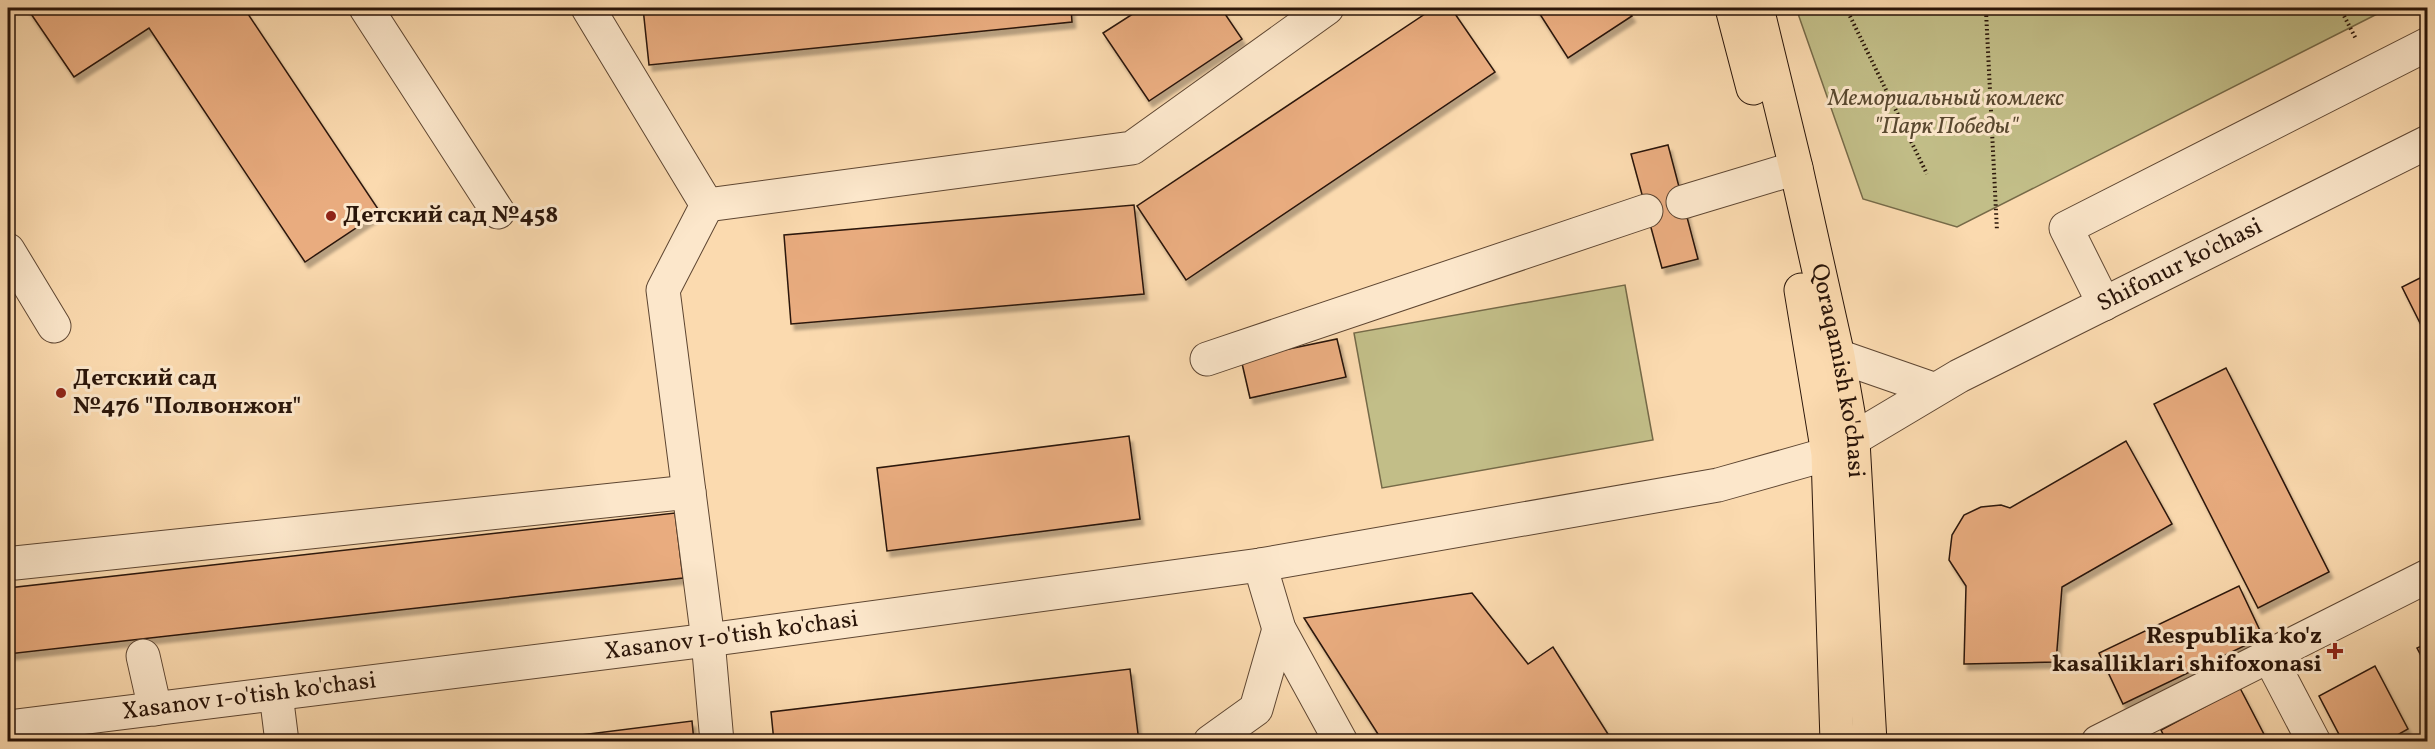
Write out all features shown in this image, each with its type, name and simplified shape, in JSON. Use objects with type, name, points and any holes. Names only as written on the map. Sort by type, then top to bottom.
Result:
[{"type":"main road","name":"Qoraqamish ko'chasi","points":[[1732,8],[1786,172],[1838,356],[1840,448],[1837,741]]},
{"type":"main road","name":"Qoraqamish ko'chasi","points":[[1757,8],[1786,172],[1808,323],[1840,448],[1870,741]]},
{"type":"street","points":[[366,8],[498,212]]},
{"type":"street","points":[[588,8],[707,205]]},
{"type":"street","points":[[707,205],[1132,148],[1327,8]]},
{"type":"street","points":[[2104,304],[2066,228],[2427,44]]},
{"type":"street","name":"Shifonur ko'chasi","points":[[1840,448],[1933,389],[2427,142]]},
{"type":"street","points":[[1683,202],[1786,172]]},
{"type":"street","points":[[707,205],[663,291],[708,640],[717,741]]},
{"type":"street","points":[[1207,359],[1646,212]]},
{"type":"street","points":[[8,250],[54,326]]},
{"type":"street","points":[[1808,323],[1838,356],[1933,389]]},
{"type":"street","name":"Xasanov 1-o'tish ko'chasi","points":[[8,727],[107,728],[155,709],[708,640],[1260,565],[1718,485],[1840,448]]},
{"type":"street","points":[[15,563],[689,492]]},
{"type":"street","points":[[1260,565],[1279,629],[1341,741]]},
{"type":"street","points":[[2098,741],[2427,576]]},
{"type":"street","points":[[1209,741],[1256,709],[1279,629]]},
{"type":"street","points":[[143,656],[155,709]]},
{"type":"street","points":[[2269,656],[2314,741]]},
{"type":"street","points":[[276,694],[282,741]]},
{"type":"path","points":[[1846,8],[1928,174]]},
{"type":"path","points":[[1969,8],[1986,11],[2005,8]]},
{"type":"path","points":[[1986,11],[1997,231]]},
{"type":"green space","name":"Мемориальный комлекс \"Парк Победы\"","points":[[1796,8],[2389,8],[1957,227],[1863,199]]},
{"type":"green space","points":[[1625,285],[1653,440],[1382,488],[1354,333]]},
{"type":"building","points":[[27,8],[244,8],[380,212],[305,262],[149,28],[74,77]]},
{"type":"building","points":[[643,8],[1071,8],[1072,22],[649,65]]},
{"type":"building","points":[[1142,8],[1221,8],[1242,39],[1149,101],[1103,33]]},
{"type":"building","points":[[1434,8],[1451,8],[1495,72],[1186,280],[1137,206]]},
{"type":"building","points":[[1536,8],[1626,8],[1632,16],[1568,58]]},
{"type":"building","points":[[1668,145],[1698,259],[1662,268],[1631,154]]},
{"type":"building","points":[[1134,205],[1144,294],[791,324],[784,235]]},
{"type":"building","points":[[2428,274],[2428,339],[2402,287]]},
{"type":"building","points":[[1337,339],[1346,377],[1250,398],[1241,359]]},
{"type":"building","points":[[2226,368],[2329,572],[2258,608],[2154,404]]},
{"type":"building","points":[[1129,436],[1140,519],[887,551],[877,468]]},
{"type":"building","points":[[2126,441],[2172,524],[2062,587],[2056,662],[1964,664],[1966,586],[1949,560],[1952,535],[1964,515],[1981,507],[2001,505],[2010,508]]},
{"type":"building","points":[[675,513],[683,578],[8,654],[8,588]]},
{"type":"building","points":[[2239,586],[2263,637],[2123,704],[2099,653]]},
{"type":"building","points":[[1472,593],[1528,664],[1553,647],[1613,742],[1383,742],[1304,618]]},
{"type":"building","points":[[2428,643],[2428,669],[2417,648]]},
{"type":"building","points":[[2375,666],[2408,729],[2385,742],[2343,742],[2319,696]]},
{"type":"building","points":[[1130,669],[1139,742],[774,742],[771,712]]},
{"type":"building","points":[[2240,688],[2268,742],[2167,742],[2161,730]]},
{"type":"building","points":[[692,721],[694,742],[525,742]]},
{"type":"place","name":"Детский сад №458","points":[[331,216]]},
{"type":"place","name":"Детский сад №476 \"Полвонжон\"","points":[[61,393]]},
{"type":"place","name":"Respublika ko'z kasalliklari shifoxonasi","points":[[2335,651]]}]
